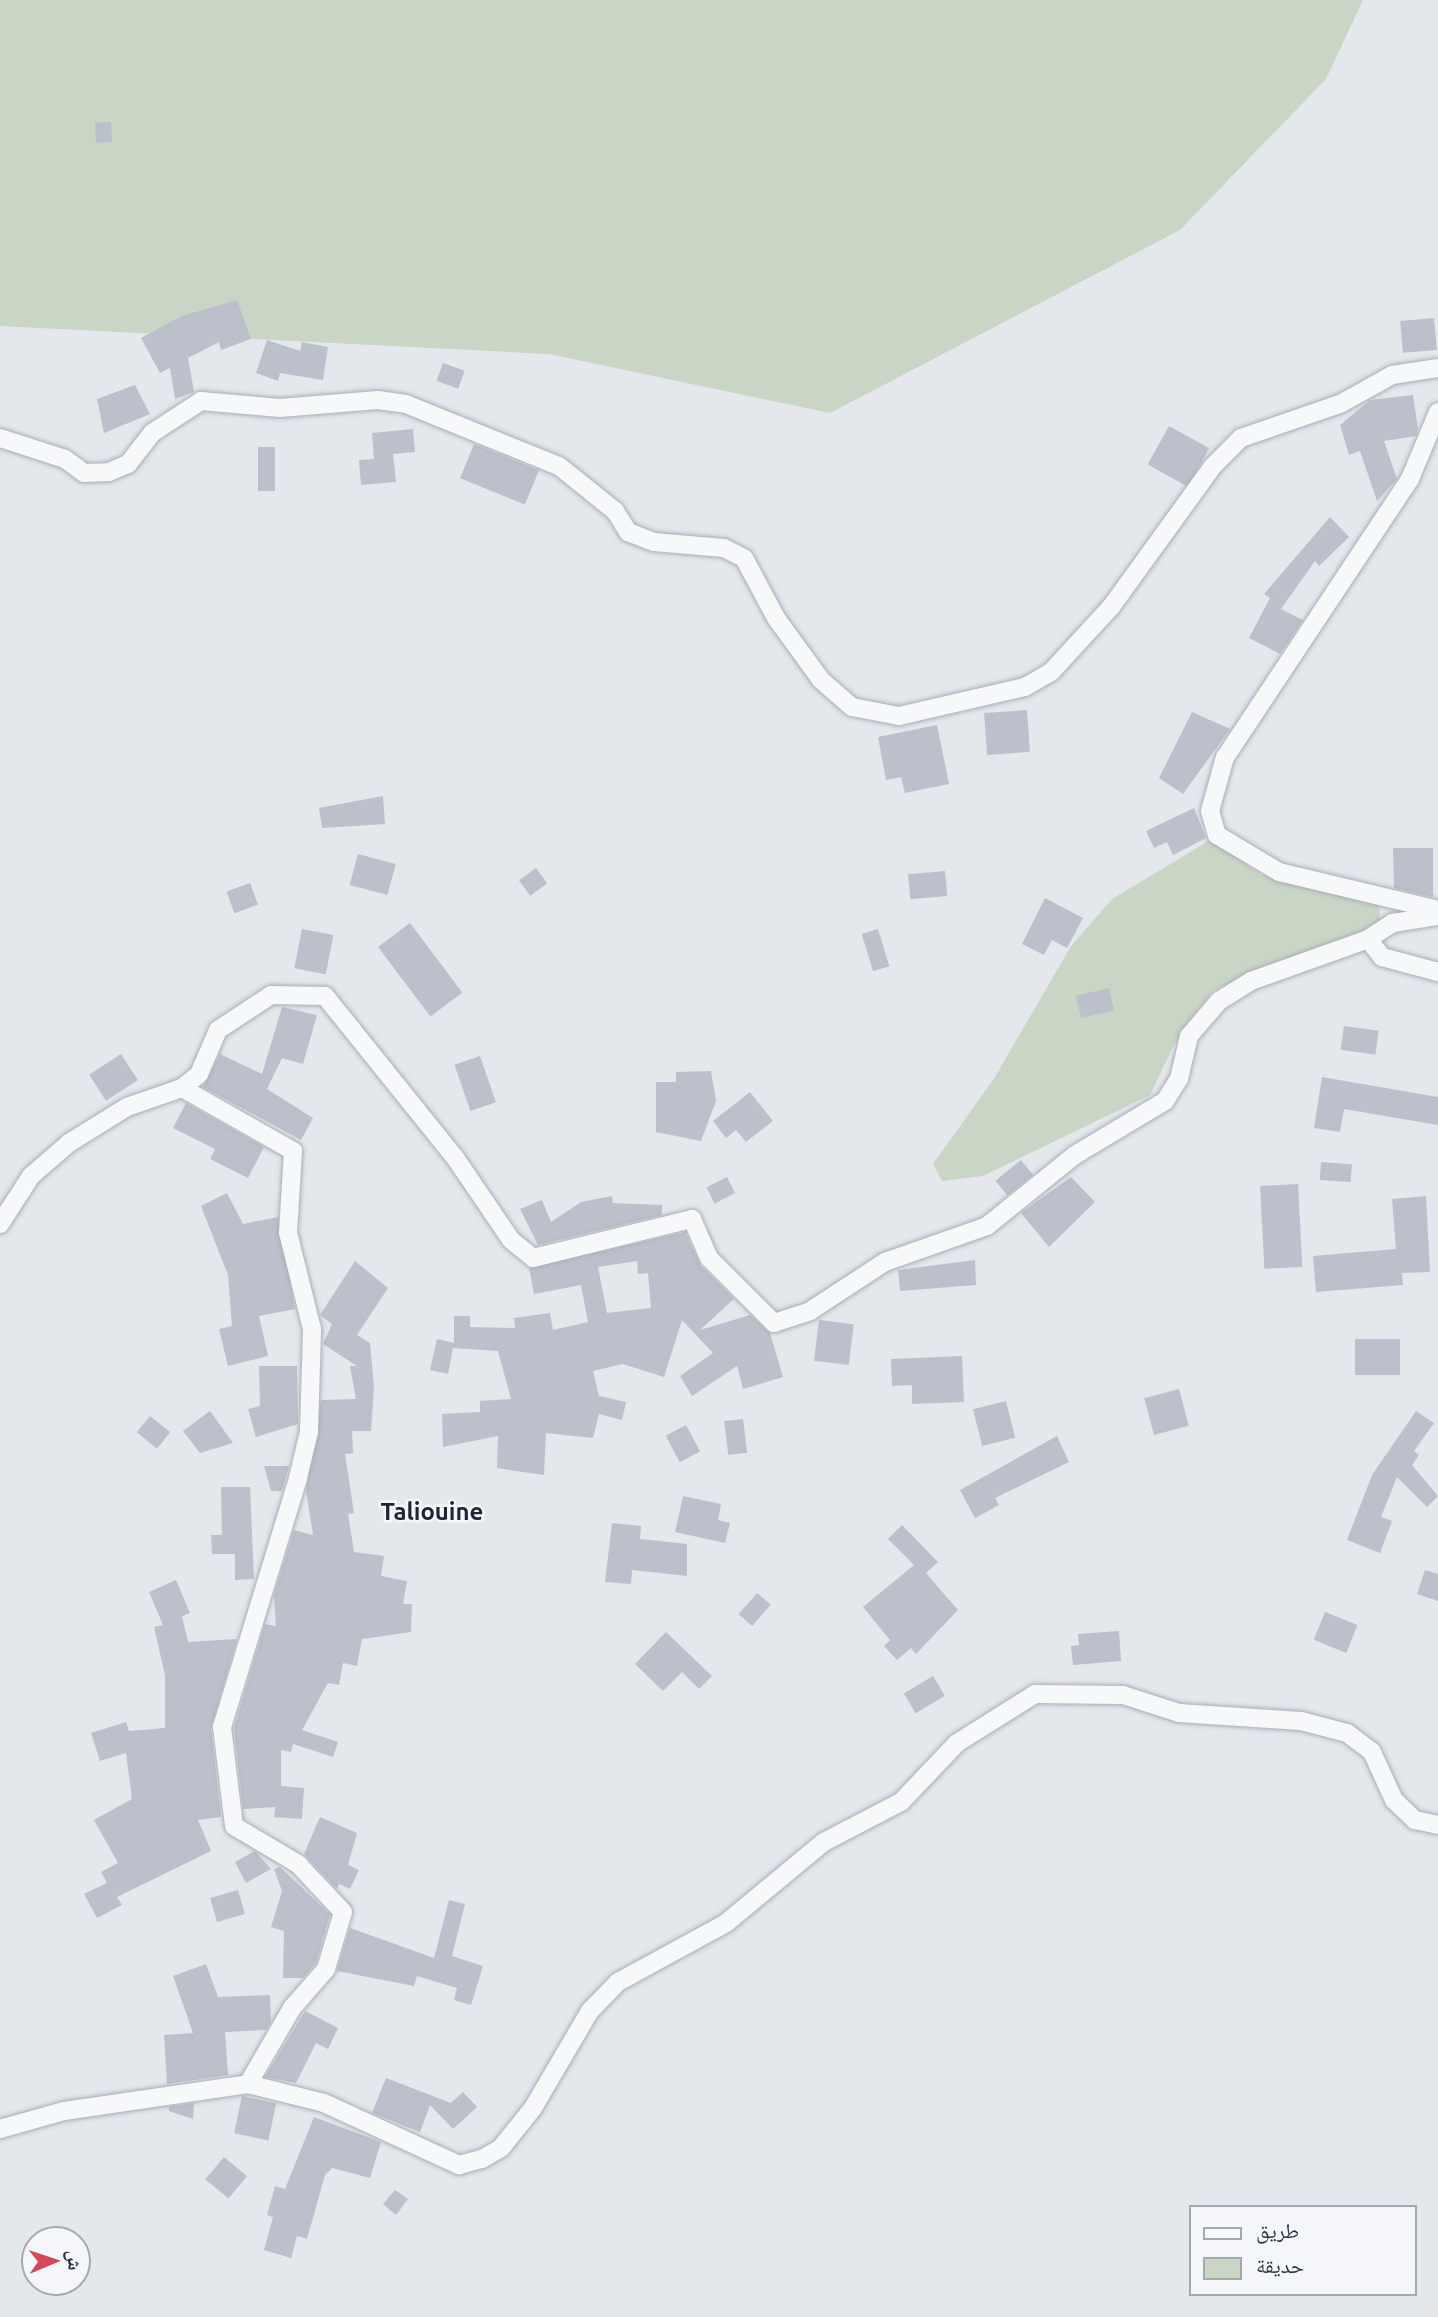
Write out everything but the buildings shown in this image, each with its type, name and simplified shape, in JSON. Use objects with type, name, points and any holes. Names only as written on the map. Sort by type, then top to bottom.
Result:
[{"type":"street","points":[[0,438],[65,459],[84,473],[109,472],[128,464],[152,433],[201,401],[280,408],[378,400],[407,404],[559,466],[608,505],[628,532],[654,542],[724,548],[744,558],[776,618],[821,680],[852,707],[899,716],[1025,687],[1051,672],[1111,607],[1213,466],[1241,438],[1340,404],[1392,375],[1438,368]]},
{"type":"street","points":[[1438,412],[1410,479],[1226,757],[1210,811],[1217,835],[1279,872],[1438,909]]},
{"type":"street","points":[[0,1224],[31,1176],[69,1143],[127,1107],[182,1088],[199,1074],[218,1030],[271,995],[325,996],[456,1159],[510,1240],[533,1258],[692,1219],[709,1258],[774,1323],[810,1311],[885,1262],[986,1226],[1075,1155],[1165,1101],[1179,1079],[1189,1037],[1219,1001],[1251,981],[1368,939],[1393,923],[1438,916]]},
{"type":"street","points":[[1368,939],[1382,957],[1438,972]]},
{"type":"street","points":[[182,1088],[293,1151],[288,1233],[312,1329],[301,1467],[222,1727],[234,1826],[298,1864],[343,1912],[326,1969],[292,2008],[248,2084]]},
{"type":"street","points":[[0,2130],[64,2110],[248,2084],[324,2103],[459,2165],[482,2159],[501,2148],[533,2108],[590,2011],[618,1982],[726,1923],[824,1842],[901,1802],[957,1743],[1035,1694],[1123,1695],[1179,1713],[1301,1721],[1347,1733],[1372,1752],[1394,1800],[1415,1820],[1438,1825]]},
{"type":"green space","points":[[0,0],[1363,0],[1326,79],[1180,230],[830,413],[549,354],[0,326]]},
{"type":"green space","points":[[1212,839],[1261,875],[1379,904],[1380,920],[1365,932],[1213,990],[1175,1043],[1150,1095],[983,1176],[942,1181],[933,1164],[995,1077],[1071,946],[1112,899]]},
{"type":"district","name":"Taliouine","points":[[432,1512]]}]
